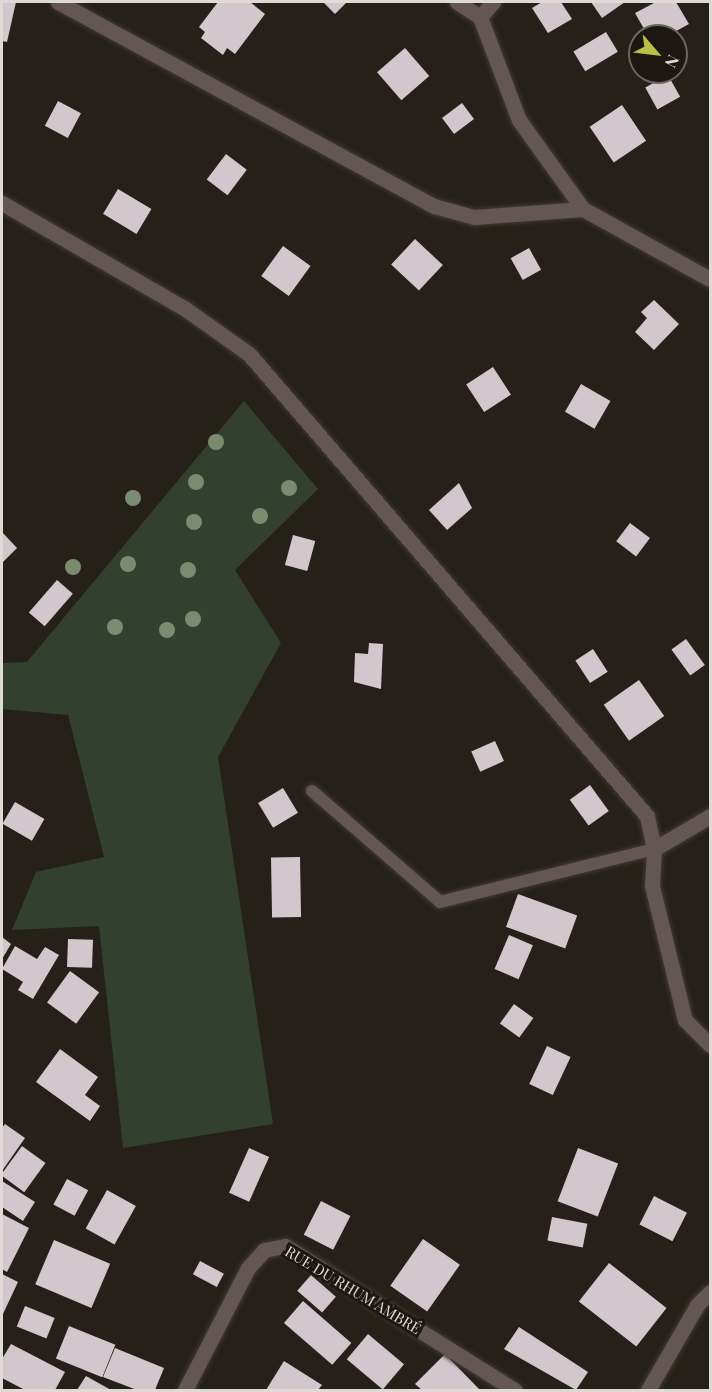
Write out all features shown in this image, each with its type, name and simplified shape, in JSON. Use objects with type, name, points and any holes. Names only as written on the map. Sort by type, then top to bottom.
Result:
[{"type":"street","points":[[58,2],[434,206],[474,217],[583,209]]},
{"type":"street","points":[[457,2],[480,17],[519,120],[583,209],[711,279]]},
{"type":"street","points":[[480,17],[493,2]]},
{"type":"street","points":[[2,203],[184,308],[249,354],[647,816],[654,849],[652,886],[670,968],[685,1020],[711,1045]]},
{"type":"street","points":[[654,849],[711,816]]},
{"type":"street","name":"RUE DU RHUM AMBRÉ","points":[[185,1390],[248,1268],[264,1250],[285,1246],[515,1390]]},
{"type":"street","points":[[648,1390],[697,1305],[711,1292]]},
{"type":"lane","points":[[312,791],[440,902],[654,849]]},
{"type":"green space","points":[[244,401],[318,489],[235,570],[281,643],[218,757],[273,1124],[123,1148],[99,926],[12,930],[36,872],[104,857],[68,715],[2,709],[2,663],[27,662]]},
{"type":"building","points":[[2,2],[16,2],[7,42],[2,41]]},
{"type":"building","points":[[218,2],[250,2],[265,14],[235,54],[227,48],[223,55],[201,38],[205,32],[199,27]]},
{"type":"building","points":[[323,2],[347,2],[335,14]]},
{"type":"building","points":[[542,2],[561,2],[572,19],[548,33],[532,8]]},
{"type":"building","points":[[591,2],[625,2],[602,18]]},
{"type":"building","points":[[656,2],[676,2],[689,24],[641,24],[635,13]]},
{"type":"building","points":[[606,32],[618,52],[585,71],[573,52]]},
{"type":"building","points":[[405,48],[429,76],[401,100],[377,72]]},
{"type":"building","points":[[652,84],[673,84],[680,97],[657,109],[645,88]]},
{"type":"building","points":[[58,101],[81,113],[68,138],[45,126]]},
{"type":"building","points":[[462,103],[474,119],[454,134],[442,118]]},
{"type":"building","points":[[622,105],[646,141],[614,162],[590,127]]},
{"type":"building","points":[[226,154],[247,170],[228,195],[207,180]]},
{"type":"building","points":[[118,189],[151,209],[136,234],[103,214]]},
{"type":"building","points":[[415,239],[443,265],[419,291],[391,265]]},
{"type":"building","points":[[283,246],[311,266],[289,296],[261,276]]},
{"type":"building","points":[[529,248],[541,270],[523,280],[511,258]]},
{"type":"building","points":[[654,300],[679,324],[654,350],[635,332],[647,318],[641,312]]},
{"type":"building","points":[[493,367],[511,395],[484,412],[466,384]]},
{"type":"building","points":[[581,384],[610,401],[594,429],[565,412]]},
{"type":"building","points":[[459,483],[472,508],[447,530],[429,510]]},
{"type":"building","points":[[630,523],[650,538],[636,556],[616,541]]},
{"type":"building","points":[[2,532],[17,548],[2,563]]},
{"type":"building","points":[[293,535],[315,541],[307,571],[285,565]]},
{"type":"building","points":[[57,580],[73,594],[45,626],[29,612]]},
{"type":"building","points":[[686,639],[705,665],[690,675],[671,650]]},
{"type":"building","points":[[369,643],[383,644],[381,689],[354,682],[355,653],[368,654]]},
{"type":"building","points":[[593,649],[608,672],[590,683],[575,660]]},
{"type":"building","points":[[639,680],[664,716],[629,741],[604,705]]},
{"type":"building","points":[[495,741],[504,761],[480,772],[471,752]]},
{"type":"building","points":[[590,785],[609,811],[589,826],[570,800]]},
{"type":"building","points":[[283,788],[298,813],[273,828],[258,803]]},
{"type":"building","points":[[15,802],[44,819],[32,841],[2,824]]},
{"type":"building","points":[[300,857],[301,917],[272,917],[271,858]]},
{"type":"building","points":[[518,894],[577,916],[565,948],[506,927]]},
{"type":"building","points":[[509,935],[533,945],[518,979],[495,969]]},
{"type":"building","points":[[2,937],[11,944],[2,959]]},
{"type":"building","points":[[68,939],[93,940],[92,968],[67,967]]},
{"type":"building","points":[[15,946],[37,959],[45,947],[59,955],[33,999],[18,990],[23,982],[2,969]]},
{"type":"building","points":[[70,971],[99,992],[76,1024],[47,1003]]},
{"type":"building","points":[[514,1004],[533,1018],[519,1038],[500,1023]]},
{"type":"building","points":[[547,1046],[571,1057],[553,1095],[529,1084]]},
{"type":"building","points":[[60,1049],[98,1077],[85,1095],[100,1106],[90,1121],[36,1082]]},
{"type":"building","points":[[5,1124],[25,1138],[2,1171],[2,1128]]},
{"type":"building","points":[[22,1146],[45,1163],[24,1192],[2,1176]]},
{"type":"building","points":[[249,1148],[269,1157],[249,1202],[229,1193]]},
{"type":"building","points":[[578,1148],[618,1163],[598,1217],[558,1201]]},
{"type":"building","points":[[67,1179],[88,1190],[75,1216],[53,1205]]},
{"type":"building","points":[[2,1181],[35,1202],[23,1221],[2,1207]]},
{"type":"building","points":[[107,1190],[136,1206],[115,1244],[86,1228]]},
{"type":"building","points":[[654,1196],[687,1213],[672,1241],[639,1225]]},
{"type":"building","points":[[321,1201],[350,1216],[333,1250],[304,1235]]},
{"type":"building","points":[[2,1214],[29,1228],[7,1272],[2,1269]]},
{"type":"building","points":[[552,1217],[587,1224],[583,1247],[547,1241]]},
{"type":"building","points":[[423,1239],[460,1265],[427,1312],[390,1286]]},
{"type":"building","points":[[54,1240],[110,1264],[91,1308],[35,1284]]},
{"type":"building","points":[[200,1261],[224,1274],[217,1287],[193,1274]]},
{"type":"building","points":[[609,1263],[667,1308],[636,1347],[579,1302]]},
{"type":"building","points":[[2,1274],[18,1282],[2,1316]]},
{"type":"building","points":[[311,1275],[336,1297],[322,1312],[297,1291]]},
{"type":"building","points":[[303,1301],[351,1343],[332,1365],[284,1323]]},
{"type":"building","points":[[25,1306],[55,1318],[46,1338],[17,1326]]},
{"type":"building","points":[[69,1326],[115,1345],[102,1377],[56,1358]]},
{"type":"building","points":[[519,1327],[588,1372],[576,1390],[504,1349]]},
{"type":"building","points":[[368,1334],[404,1364],[383,1389],[347,1359]]},
{"type":"building","points":[[11,1344],[65,1372],[55,1390],[25,1390],[2,1378],[2,1359]]},
{"type":"building","points":[[115,1348],[164,1368],[155,1390],[137,1390],[103,1377]]},
{"type":"building","points":[[445,1354],[480,1390],[422,1390],[415,1384]]},
{"type":"building","points":[[284,1361],[322,1385],[318,1390],[266,1390]]},
{"type":"building","points":[[86,1376],[111,1390],[77,1390]]}]
